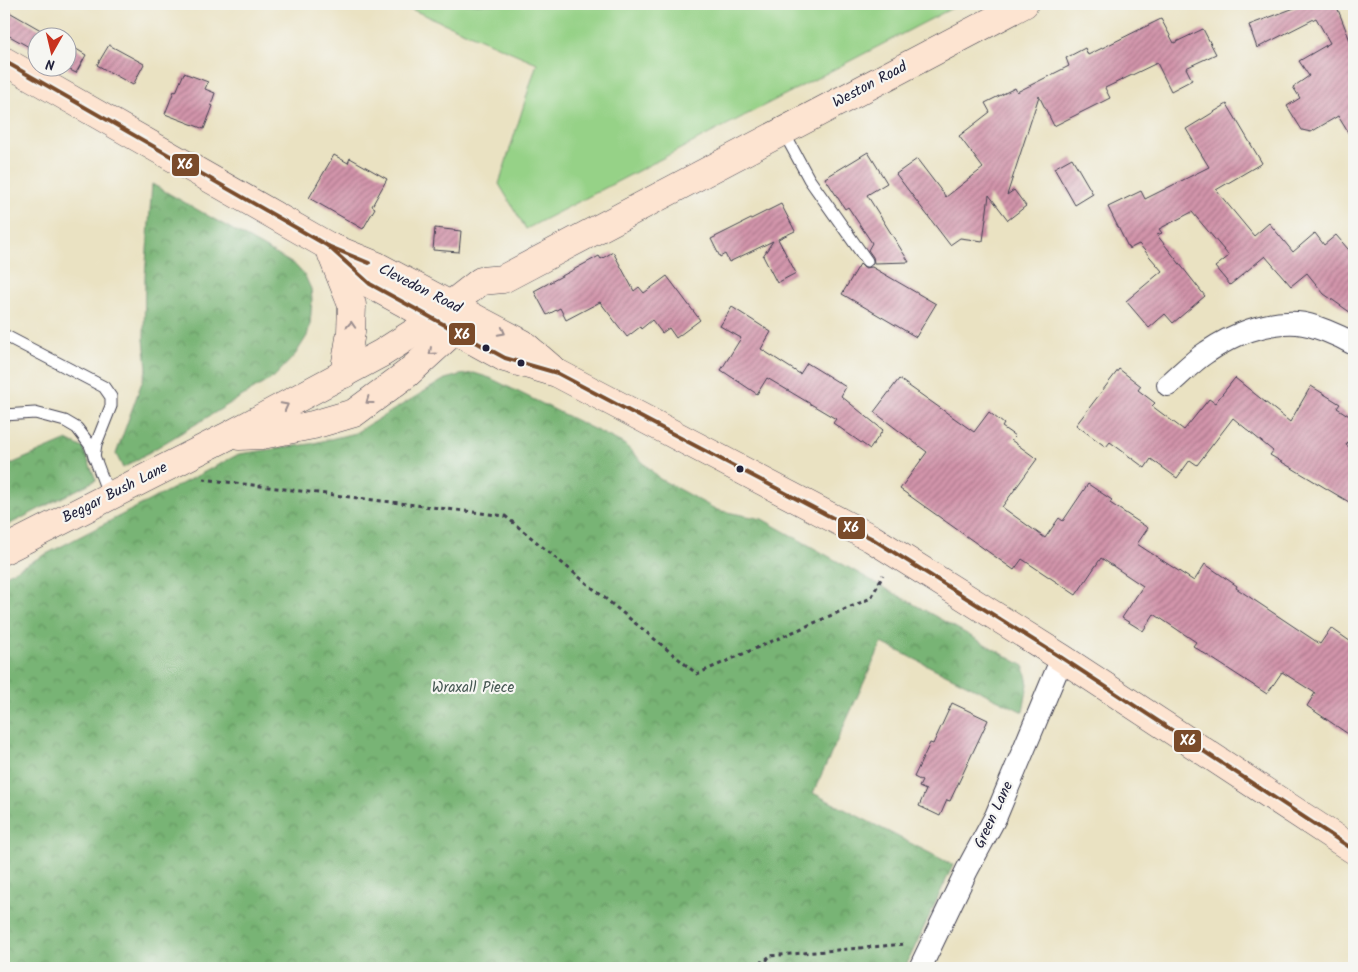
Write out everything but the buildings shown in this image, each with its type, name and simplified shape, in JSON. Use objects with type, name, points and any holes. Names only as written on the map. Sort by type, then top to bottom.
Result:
[{"type":"main road","name":"Weston Road","points":[[453,317],[492,294],[502,279],[1024,4]]},
{"type":"main road","name":"Clevedon Road","points":[[4,62],[328,246],[370,284],[522,343],[557,373],[871,538],[1062,658],[1354,850]]},
{"type":"main road","points":[[328,246],[352,305],[351,332],[344,374]]},
{"type":"main road","name":"Beggar Bush Lane","points":[[4,550],[226,437],[453,317]]},
{"type":"main road","name":"Beggar Bush Lane","points":[[226,437],[262,435],[304,427],[354,412],[408,373],[453,317]]},
{"type":"street","points":[[1168,385],[1188,355],[1206,353],[1231,338],[1272,325],[1296,323],[1311,326],[1354,344]]},
{"type":"street","name":"Green Lane","points":[[920,968],[996,816],[1062,658]]},
{"type":"lane","points":[[783,131],[809,179],[867,261]]},
{"type":"lane","points":[[4,335],[104,387],[111,397],[111,406],[96,444],[94,457]]},
{"type":"lane","points":[[4,415],[36,413],[64,421],[77,428],[90,445],[109,496]]},
{"type":"path","points":[[194,478],[505,516],[697,674],[871,598],[894,552]]},
{"type":"path","points":[[753,968],[769,956],[933,941]]},
{"type":"path","points":[[763,968],[769,956]]},
{"type":"green space","points":[[399,4],[960,4],[526,229],[499,184],[537,63]]},
{"type":"green space","points":[[152,184],[295,265],[305,276],[311,289],[310,324],[307,336],[295,355],[274,377],[123,468],[116,454],[147,368],[144,339],[145,277]]},
{"type":"green space","name":"Wraxall Piece","points":[[474,373],[490,378],[624,444],[660,479],[717,510],[762,519],[1024,666],[1028,684],[1023,712],[882,643],[813,793],[953,865],[905,968],[4,968],[4,576],[239,454],[310,444],[355,433],[445,379]]},
{"type":"green space","points":[[67,440],[83,448],[96,480],[4,527],[4,467]]},
{"type":"transit line","name":"X6","points":[[4,61],[328,246],[369,263]]},
{"type":"transit line","name":"X6","points":[[328,246],[370,284],[505,358],[557,373],[871,538],[1062,658],[1354,850]]}]
